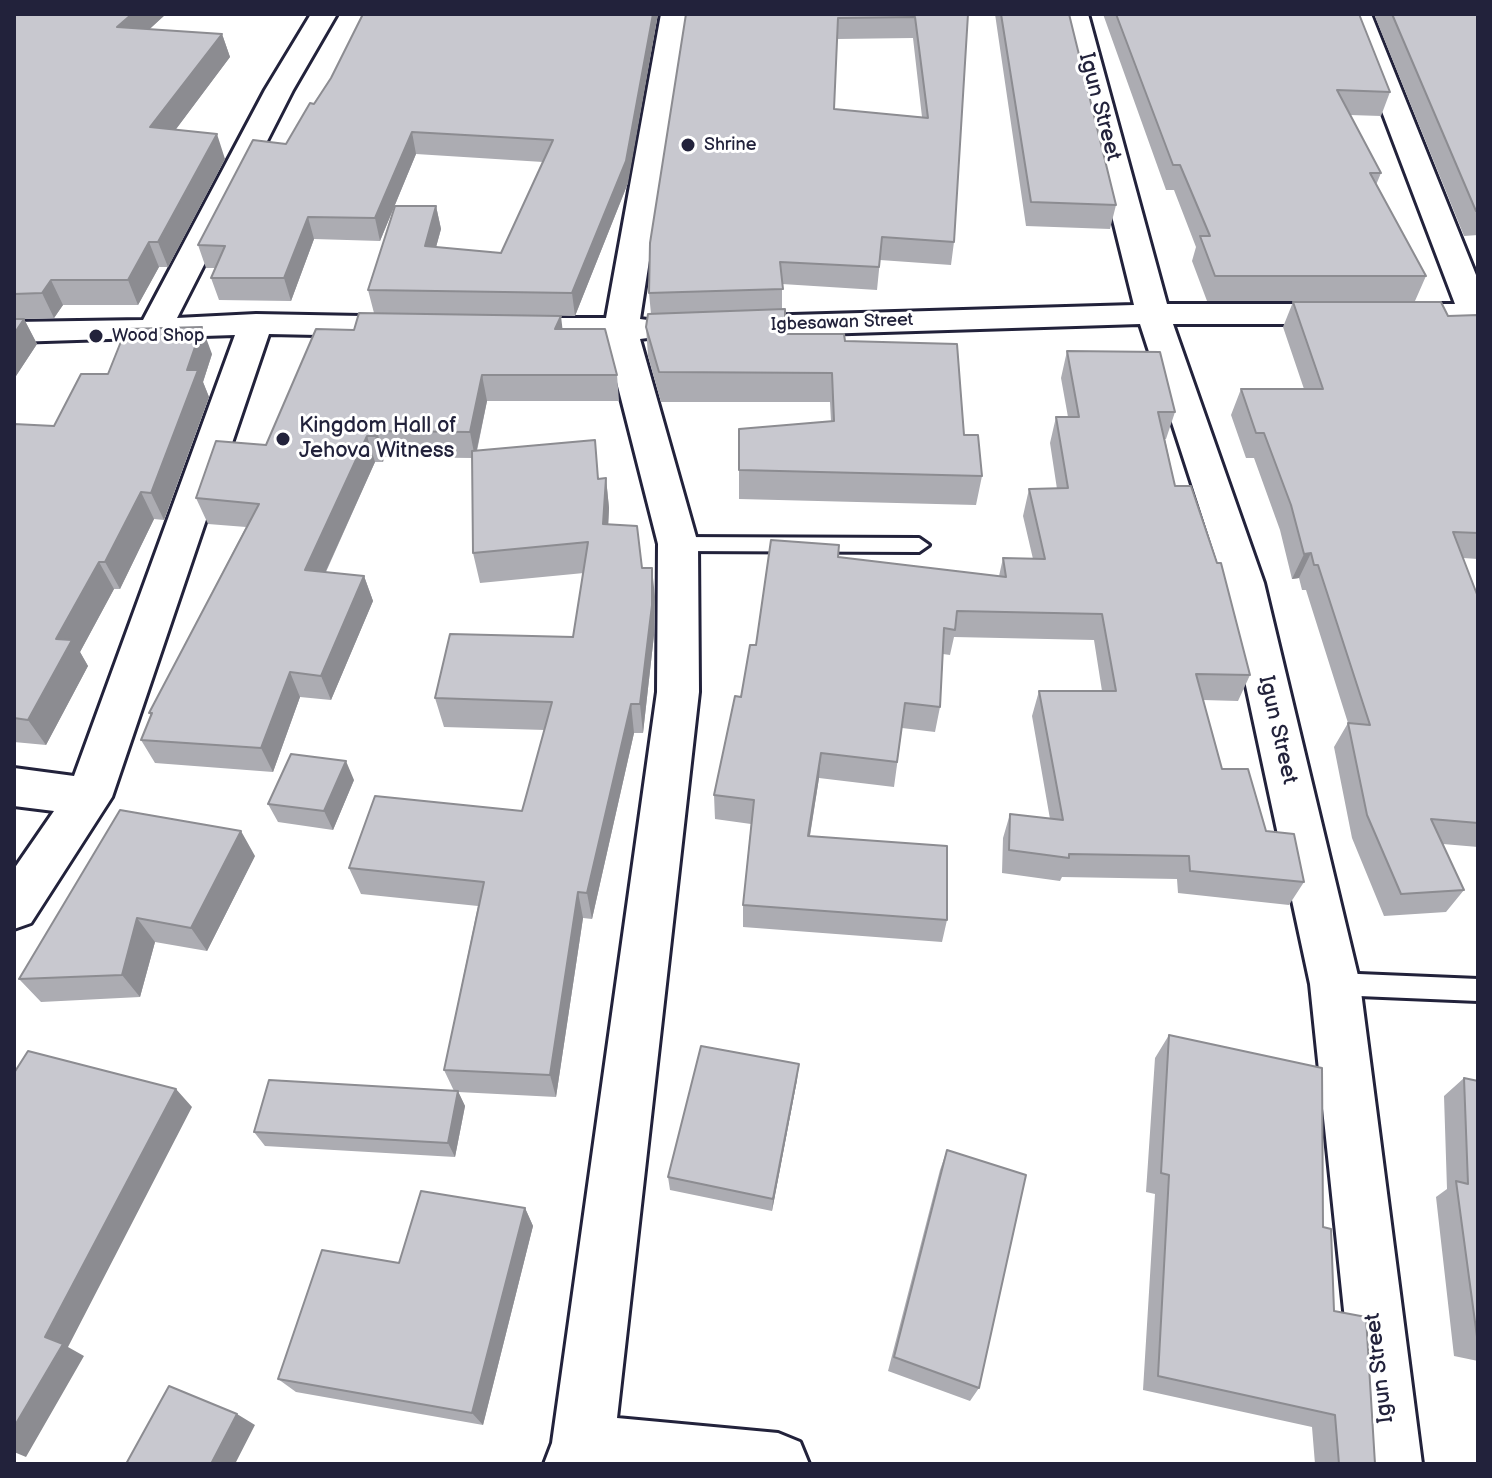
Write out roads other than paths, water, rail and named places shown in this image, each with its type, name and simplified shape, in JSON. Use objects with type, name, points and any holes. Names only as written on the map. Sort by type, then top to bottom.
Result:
[{"type":"street","points":[[154,330],[279,90],[324,14]]},
{"type":"street","points":[[674,14],[621,330],[678,544],[678,692],[579,1455],[778,1464]]},
{"type":"street","name":"Igun Street","points":[[1075,14],[1153,314],[1244,583],[1335,984],[1391,1464]]},
{"type":"street","points":[[1358,14],[1476,314]]},
{"type":"street","name":"Igbesawan Street","points":[[14,332],[154,330],[256,324],[621,330],[1153,314],[1476,314]]},
{"type":"street","points":[[14,908],[89,797],[256,324]]},
{"type":"street","points":[[14,787],[89,797]]},
{"type":"lane","points":[[678,544],[919,545]]},
{"type":"lane","points":[[1335,984],[1478,990]]},
{"type":"place","name":"Shrine","points":[[688,145]]},
{"type":"place","name":"Wood Shop","points":[[96,336]]},
{"type":"place","name":"Kingdom Hall of Jehova Witness","points":[[283,439]]}]
